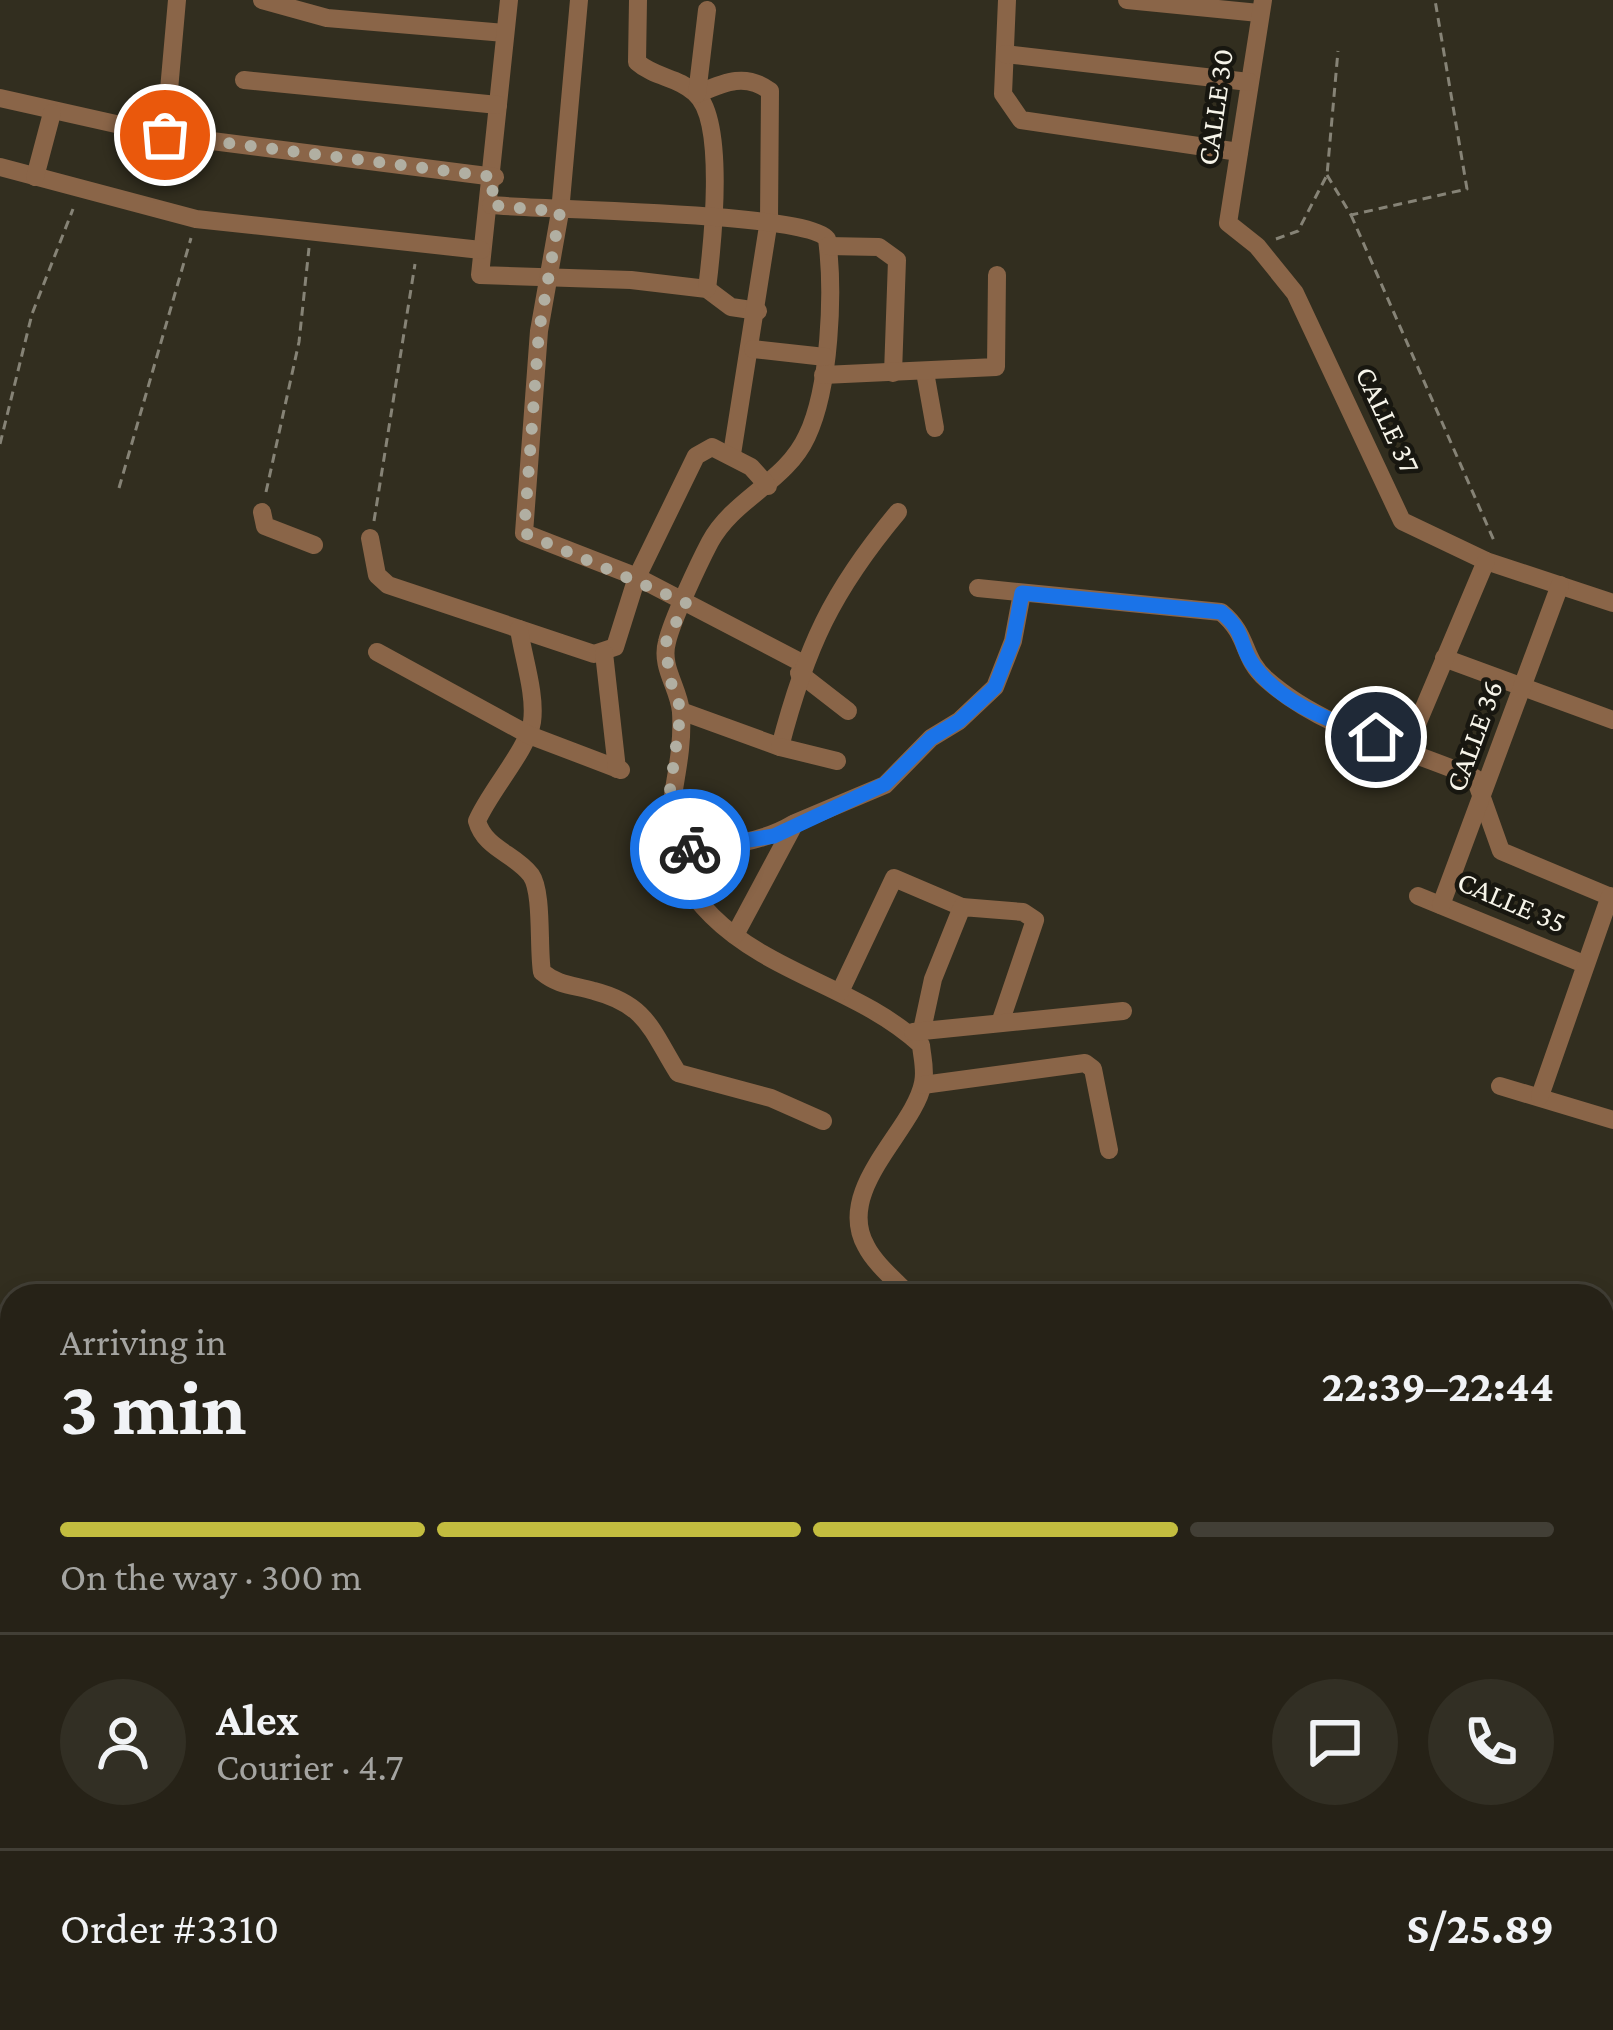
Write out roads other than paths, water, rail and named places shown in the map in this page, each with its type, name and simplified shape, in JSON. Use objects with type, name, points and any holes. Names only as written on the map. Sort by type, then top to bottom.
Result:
[{"type":"street","points":[[165,135],[177,0]]},
{"type":"street","points":[[262,0],[505,33]]},
{"type":"street","points":[[509,0],[494,177],[480,275],[548,275],[707,289],[731,307],[758,311]]},
{"type":"street","points":[[579,0],[524,533],[637,577],[686,603],[800,668],[848,711]]},
{"type":"street","points":[[638,0],[638,62],[650,74],[697,94],[709,114],[715,217],[707,289]]},
{"type":"street","points":[[1007,0],[1003,94],[1021,120],[1238,152]]},
{"type":"street","points":[[1127,0],[1261,6]]},
{"type":"street","name":"CALLE 30","points":[[1228,223],[1261,6]]},
{"type":"street","points":[[697,94],[707,10]]},
{"type":"street","points":[[1005,54],[1249,82]]},
{"type":"street","points":[[244,80],[498,105]]},
{"type":"street","points":[[697,94],[729,80],[752,80],[770,91],[769,220],[753,349],[732,454]]},
{"type":"street","points":[[0,98],[165,135],[494,177]]},
{"type":"street","points":[[35,177],[52,113]]},
{"type":"street","points":[[0,167],[196,219],[481,250]]},
{"type":"street","points":[[491,205],[769,220],[824,233],[828,246],[824,366],[808,434],[768,486],[739,506],[711,540],[666,642],[669,677],[681,710],[666,819],[670,851],[710,914],[735,935],[915,1032],[1123,1011]]},
{"type":"street","name":"CALLE 37","points":[[1228,223],[1257,246],[1295,293],[1402,521],[1486,561],[1613,603]]},
{"type":"street","points":[[828,246],[879,248],[896,260],[893,373]]},
{"type":"street","points":[[753,349],[824,366],[893,373],[996,367],[997,275]]},
{"type":"street","points":[[925,372],[935,428]]},
{"type":"street","points":[[370,538],[377,575],[388,586],[604,653],[615,647],[637,577],[697,456],[712,447],[732,454],[768,486]]},
{"type":"street","points":[[262,512],[265,526],[314,545]]},
{"type":"street","points":[[780,747],[800,668],[848,572],[898,512]]},
{"type":"street","points":[[1408,748],[1486,561]]},
{"type":"street","name":"CALLE 36","points":[[1441,905],[1560,586]]},
{"type":"street","points":[[979,588],[1221,612],[1241,628],[1250,661],[1264,678],[1314,715],[1475,778],[1485,795]]},
{"type":"street","points":[[670,851],[774,836],[885,784],[931,738],[959,721],[995,687],[1013,641],[1022,593]]},
{"type":"street","points":[[519,629],[533,718],[529,735],[490,790],[477,820],[481,835],[531,876],[538,897],[542,972],[555,983],[598,991],[636,1009],[657,1029],[678,1072],[771,1098],[823,1121]]},
{"type":"street","points":[[377,652],[529,735],[619,770],[604,653]]},
{"type":"street","points":[[1444,658],[1613,720]]},
{"type":"street","points":[[681,710],[780,747],[837,761]]},
{"type":"street","name":"CALLE 35","points":[[1485,795],[1502,851],[1611,897]]},
{"type":"street","points":[[735,935],[795,824]]},
{"type":"street","points":[[840,992],[894,878],[962,907],[1023,912],[1035,920],[1000,1023]]},
{"type":"street","name":"CALLE 35","points":[[1418,896],[1584,964]]},
{"type":"street","points":[[1540,1096],[1611,897]]},
{"type":"street","points":[[899,1284],[867,1249],[860,1232],[868,1185],[923,1085],[921,1045],[915,1032],[962,907]]},
{"type":"street","name":"CALLE 35","points":[[1593,939],[1613,946]]},
{"type":"street","points":[[923,1085],[1085,1063],[1093,1069],[1108,1150]]},
{"type":"street","points":[[1500,1086],[1613,1120]]}]
